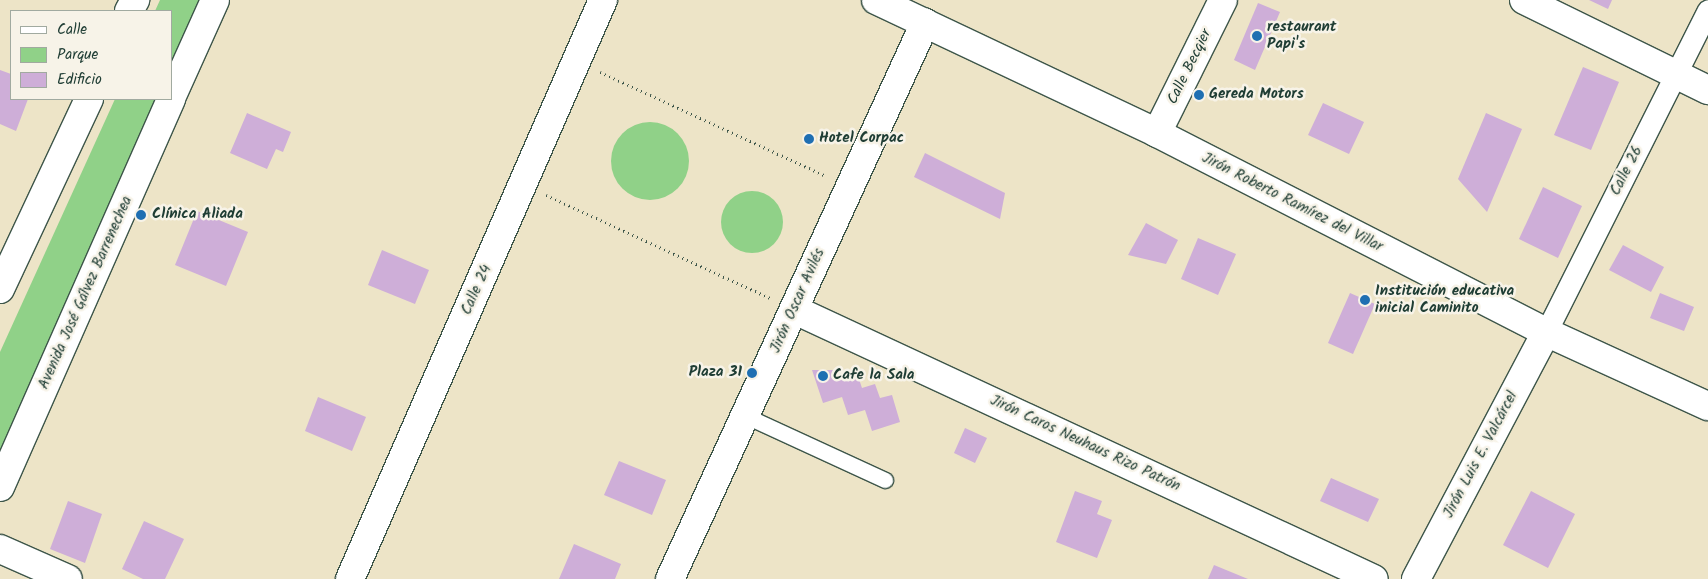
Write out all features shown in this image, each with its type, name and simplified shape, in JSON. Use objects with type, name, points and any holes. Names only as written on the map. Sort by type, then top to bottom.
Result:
[{"type":"street","name":"Avenida José Gálvez Barrenechea","points":[[172,97],[215,0]]},
{"type":"street","name":"Calle 24","points":[[350,579],[604,0]]},
{"type":"street","name":"Jirón Roberto Ramírez del Villar","points":[[876,0],[1157,133],[1546,332],[1708,406]]},
{"type":"street","name":"Calle Becqier","points":[[1157,133],[1223,0]]},
{"type":"street","points":[[1524,0],[1708,90]]},
{"type":"street","name":"Calle 26","points":[[1546,332],[1708,10]]},
{"type":"street","name":"Jirón Oscar Avilés","points":[[670,579],[925,23]]},
{"type":"street","points":[[0,289],[89,100]]},
{"type":"street","name":"Avenida José Gálvez Barrenechea","points":[[0,487],[171,100]]},
{"type":"street","name":"Jirón Caros Neuhaus Rizo Patrón","points":[[795,310],[1374,579]]},
{"type":"street","name":"Jirón Luis E. Valcárcel","points":[[1416,579],[1546,332]]},
{"type":"street","points":[[0,549],[68,579]]},
{"type":"lane","points":[[746,416],[886,480]]},
{"type":"path","points":[[576,61],[850,187]]},
{"type":"path","points":[[523,185],[795,310]]},
{"type":"green space","points":[[160,0],[202,0],[172,65],[172,10],[155,10]]},
{"type":"green space","points":[[115,100],[156,100],[0,452],[0,352]]},
{"type":"green space","points":[[650,122],[665,125],[678,133],[686,146],[689,161],[686,176],[678,189],[665,197],[650,200],[635,197],[622,189],[614,176],[611,161],[614,146],[622,133],[635,125]]},
{"type":"green space","points":[[752,191],[764,193],[774,200],[781,210],[783,222],[781,234],[774,244],[764,251],[752,253],[740,251],[730,244],[723,234],[721,222],[723,210],[730,200],[740,193]]},
{"type":"building","points":[[1589,0],[1612,0],[1608,9]]},
{"type":"building","name":"restaurant Papi's","points":[[1258,3],[1280,12],[1255,70],[1234,60]]},
{"type":"building","points":[[1583,67],[1619,82],[1591,150],[1554,135]]},
{"type":"building","points":[[0,70],[10,74],[10,100],[28,100],[16,131],[0,124]]},
{"type":"building","points":[[1323,103],[1364,122],[1349,154],[1308,135]]},
{"type":"building","points":[[247,113],[291,132],[283,152],[276,149],[267,169],[230,153]]},
{"type":"building","points":[[1486,113],[1522,129],[1487,212],[1458,179]]},
{"type":"building","points":[[925,153],[1005,193],[1000,219],[914,177]]},
{"type":"building","points":[[1543,187],[1582,206],[1558,258],[1519,239]]},
{"type":"building","points":[[197,211],[248,232],[226,286],[175,265]]},
{"type":"building","points":[[1146,223],[1178,240],[1166,264],[1128,255]]},
{"type":"building","points":[[1198,238],[1236,254],[1218,295],[1181,279]]},
{"type":"building","points":[[1623,245],[1664,267],[1651,292],[1609,270]]},
{"type":"building","points":[[382,250],[429,270],[415,304],[368,285]]},
{"type":"building","points":[[1350,293],[1375,304],[1353,354],[1328,343]]},
{"type":"building","points":[[1660,293],[1694,307],[1684,331],[1650,318]]},
{"type":"building","points":[[812,370],[839,370],[842,378],[857,373],[862,388],[875,384],[880,398],[892,395],[900,422],[872,431],[865,410],[848,415],[842,397],[823,403]]},
{"type":"building","points":[[318,397],[366,417],[352,451],[305,431]]},
{"type":"building","points":[[965,428],[987,438],[975,463],[954,453]]},
{"type":"building","points":[[619,461],[666,480],[652,515],[604,495]]},
{"type":"building","points":[[1331,478],[1379,499],[1368,522],[1320,501]]},
{"type":"building","points":[[1075,491],[1102,501],[1097,514],[1112,520],[1097,558],[1056,542]]},
{"type":"building","points":[[1531,491],[1575,514],[1548,568],[1503,545]]},
{"type":"building","points":[[68,501],[102,514],[85,563],[50,549]]},
{"type":"building","points":[[144,521],[184,539],[165,579],[143,579],[122,569]]},
{"type":"building","points":[[574,544],[621,564],[615,579],[559,579]]},
{"type":"building","points":[[1214,565],[1248,579],[1208,579]]},
{"type":"place","name":"restaurant Papi's","points":[[1257,36]]},
{"type":"place","name":"Gereda Motors","points":[[1199,95]]},
{"type":"place","name":"Hotel Corpac","points":[[809,139]]},
{"type":"place","name":"Clínica Aliada","points":[[141,215]]},
{"type":"place","name":"Institución educativa inicial Caminito","points":[[1365,300]]},
{"type":"place","name":"Plaza 31","points":[[752,373]]},
{"type":"place","name":"Cafe la Sala","points":[[823,376]]}]
